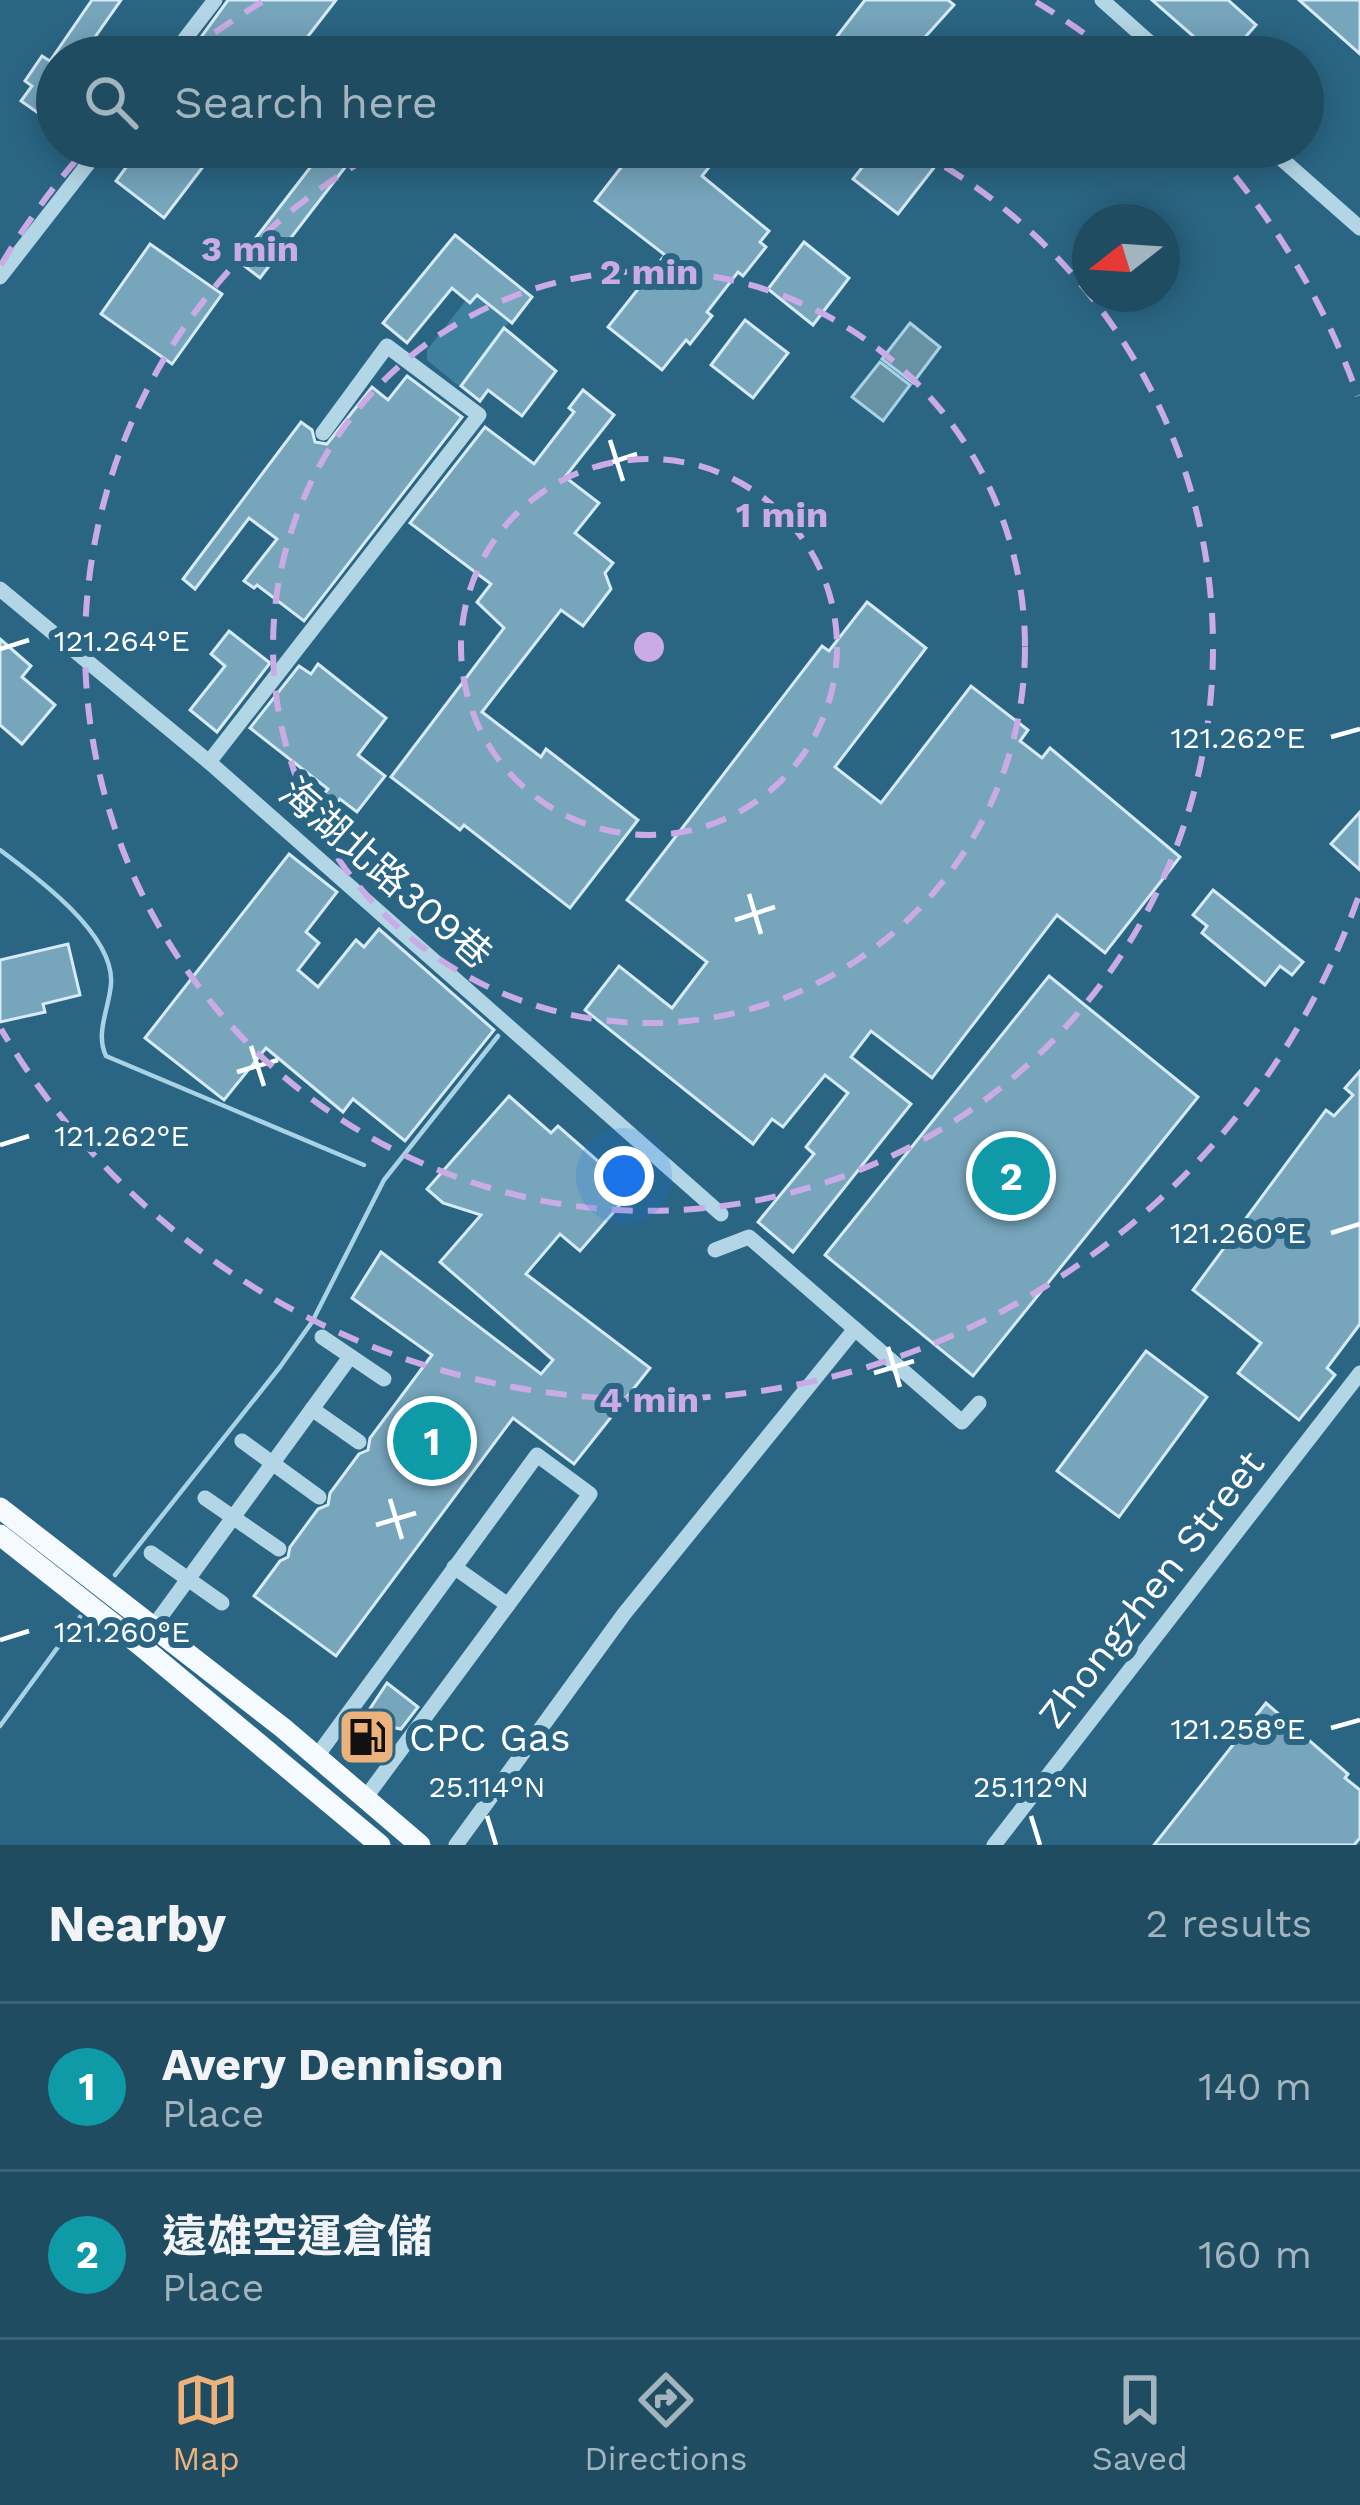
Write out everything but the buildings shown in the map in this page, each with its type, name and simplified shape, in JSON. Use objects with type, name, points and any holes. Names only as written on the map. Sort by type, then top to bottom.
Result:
[{"type":"main road","points":[[0,1508],[317,1756],[420,1845]]},
{"type":"main road","points":[[0,1535],[380,1845]]},
{"type":"main road","points":[[211,1703],[226,1683]]},
{"type":"street","points":[[187,36],[215,0]]},
{"type":"street","points":[[1102,0],[1142,36]]},
{"type":"street","points":[[0,277],[85,168]]},
{"type":"street","points":[[1292,168],[1360,228]]},
{"type":"street","points":[[209,762],[479,415],[387,346],[323,433]]},
{"type":"street","name":"海湖北路309巷","points":[[0,589],[209,762],[721,1214]]},
{"type":"street","points":[[715,1250],[749,1238],[962,1422],[979,1403]]},
{"type":"street","points":[[456,1845],[623,1614],[855,1329]]},
{"type":"street","points":[[322,1337],[384,1379]]},
{"type":"street","points":[[140,1645],[350,1357]]},
{"type":"street","name":"Zhongzhen Street","points":[[994,1845],[1360,1373]]},
{"type":"street","points":[[312,1409],[359,1442]]},
{"type":"street","points":[[242,1441],[319,1497]]},
{"type":"street","points":[[317,1756],[537,1455],[590,1494],[366,1797]]},
{"type":"street","points":[[205,1498],[280,1549]]},
{"type":"street","points":[[151,1553],[222,1604]]},
{"type":"street","points":[[454,1567],[508,1605]]},
{"type":"shaded area","points":[[477,295],[510,321],[460,387],[427,360],[427,350],[466,300],[470,303]]},
{"type":"shaded area","points":[[910,323],[940,347],[913,383],[882,359]]},
{"type":"shaded area","points":[[880,362],[910,385],[883,421],[852,397]]},
{"type":"waterway","points":[[0,850],[70,908],[100,946],[111,984],[102,1030],[106,1056],[364,1165]]},
{"type":"waterway","points":[[115,1575],[312,1322],[384,1180],[498,1036]]},
{"type":"waterway","points":[[0,1726],[80,1617]]},
{"type":"place","name":"遠雄空運倉儲","points":[[1011,1176]]},
{"type":"place","name":"Avery Dennison","points":[[432,1441]]},
{"type":"place","name":"CPC Gas","points":[[367,1737]]}]
